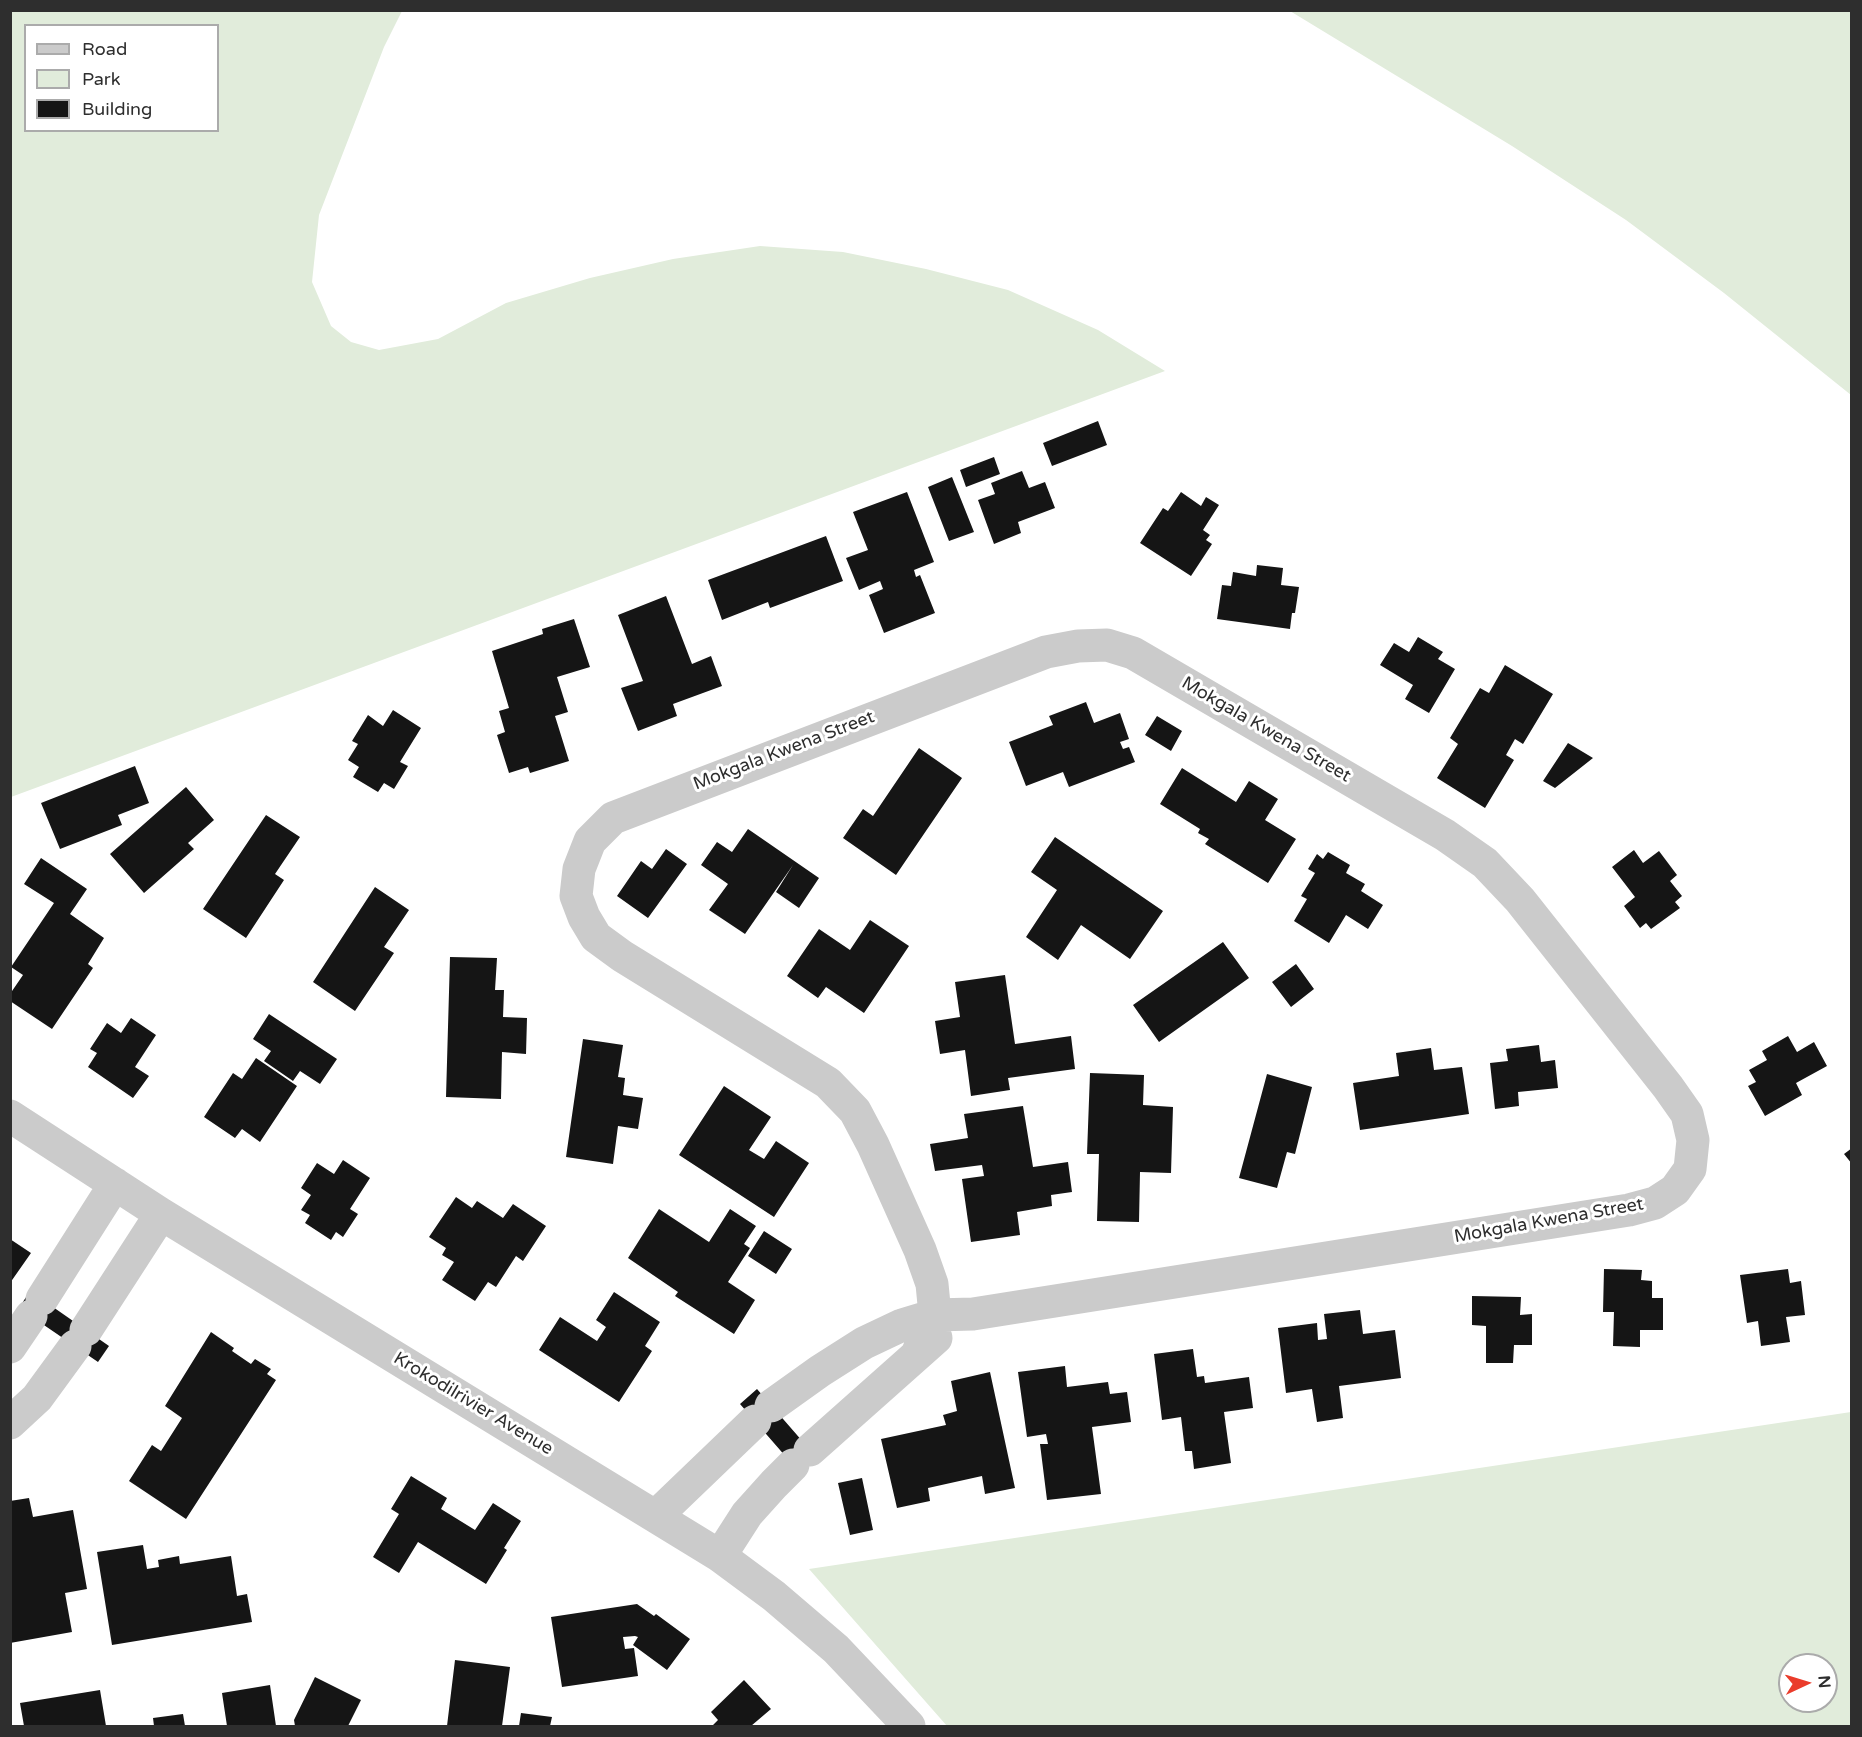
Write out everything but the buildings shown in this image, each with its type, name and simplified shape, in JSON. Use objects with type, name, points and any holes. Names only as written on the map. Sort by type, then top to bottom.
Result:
[{"type":"street","name":"Mokgala Kwena Street","points":[[656,1516],[763,1413],[820,1371],[864,1343],[902,1325],[935,1315],[973,1314],[1629,1210],[1654,1203],[1675,1190],[1690,1169],[1693,1140],[1687,1114],[1527,910],[1485,863],[1445,835],[1133,653],[1107,645],[1078,646],[1046,652],[613,818],[590,841],[579,869],[576,897],[596,937],[622,956],[828,1083],[855,1111],[873,1144],[920,1250],[932,1284],[935,1315],[918,1352]]},
{"type":"street","name":"Krokodilrivier Avenue","points":[[10,1116],[161,1214],[720,1556],[774,1596],[836,1649],[909,1726]]},
{"type":"street","points":[[10,1347],[115,1184]]},
{"type":"street","points":[[10,1423],[37,1398],[81,1338],[161,1214]]},
{"type":"street","name":"Mokgala Kwena Street","points":[[720,1556],[747,1514],[774,1484],[918,1352],[944,1331],[973,1314]]},
{"type":"green space","points":[[11,10],[402,11],[384,47],[319,215],[312,282],[331,326],[351,342],[379,350],[438,339],[506,303],[590,278],[673,259],[760,246],[843,252],[926,269],[1008,290],[1098,330],[1165,371],[11,797]]},
{"type":"green space","points":[[1290,11],[1851,11],[1851,395],[1724,293],[1626,220],[1512,146]]},
{"type":"green space","points":[[1851,1412],[1851,1726],[947,1726],[809,1569]]}]
